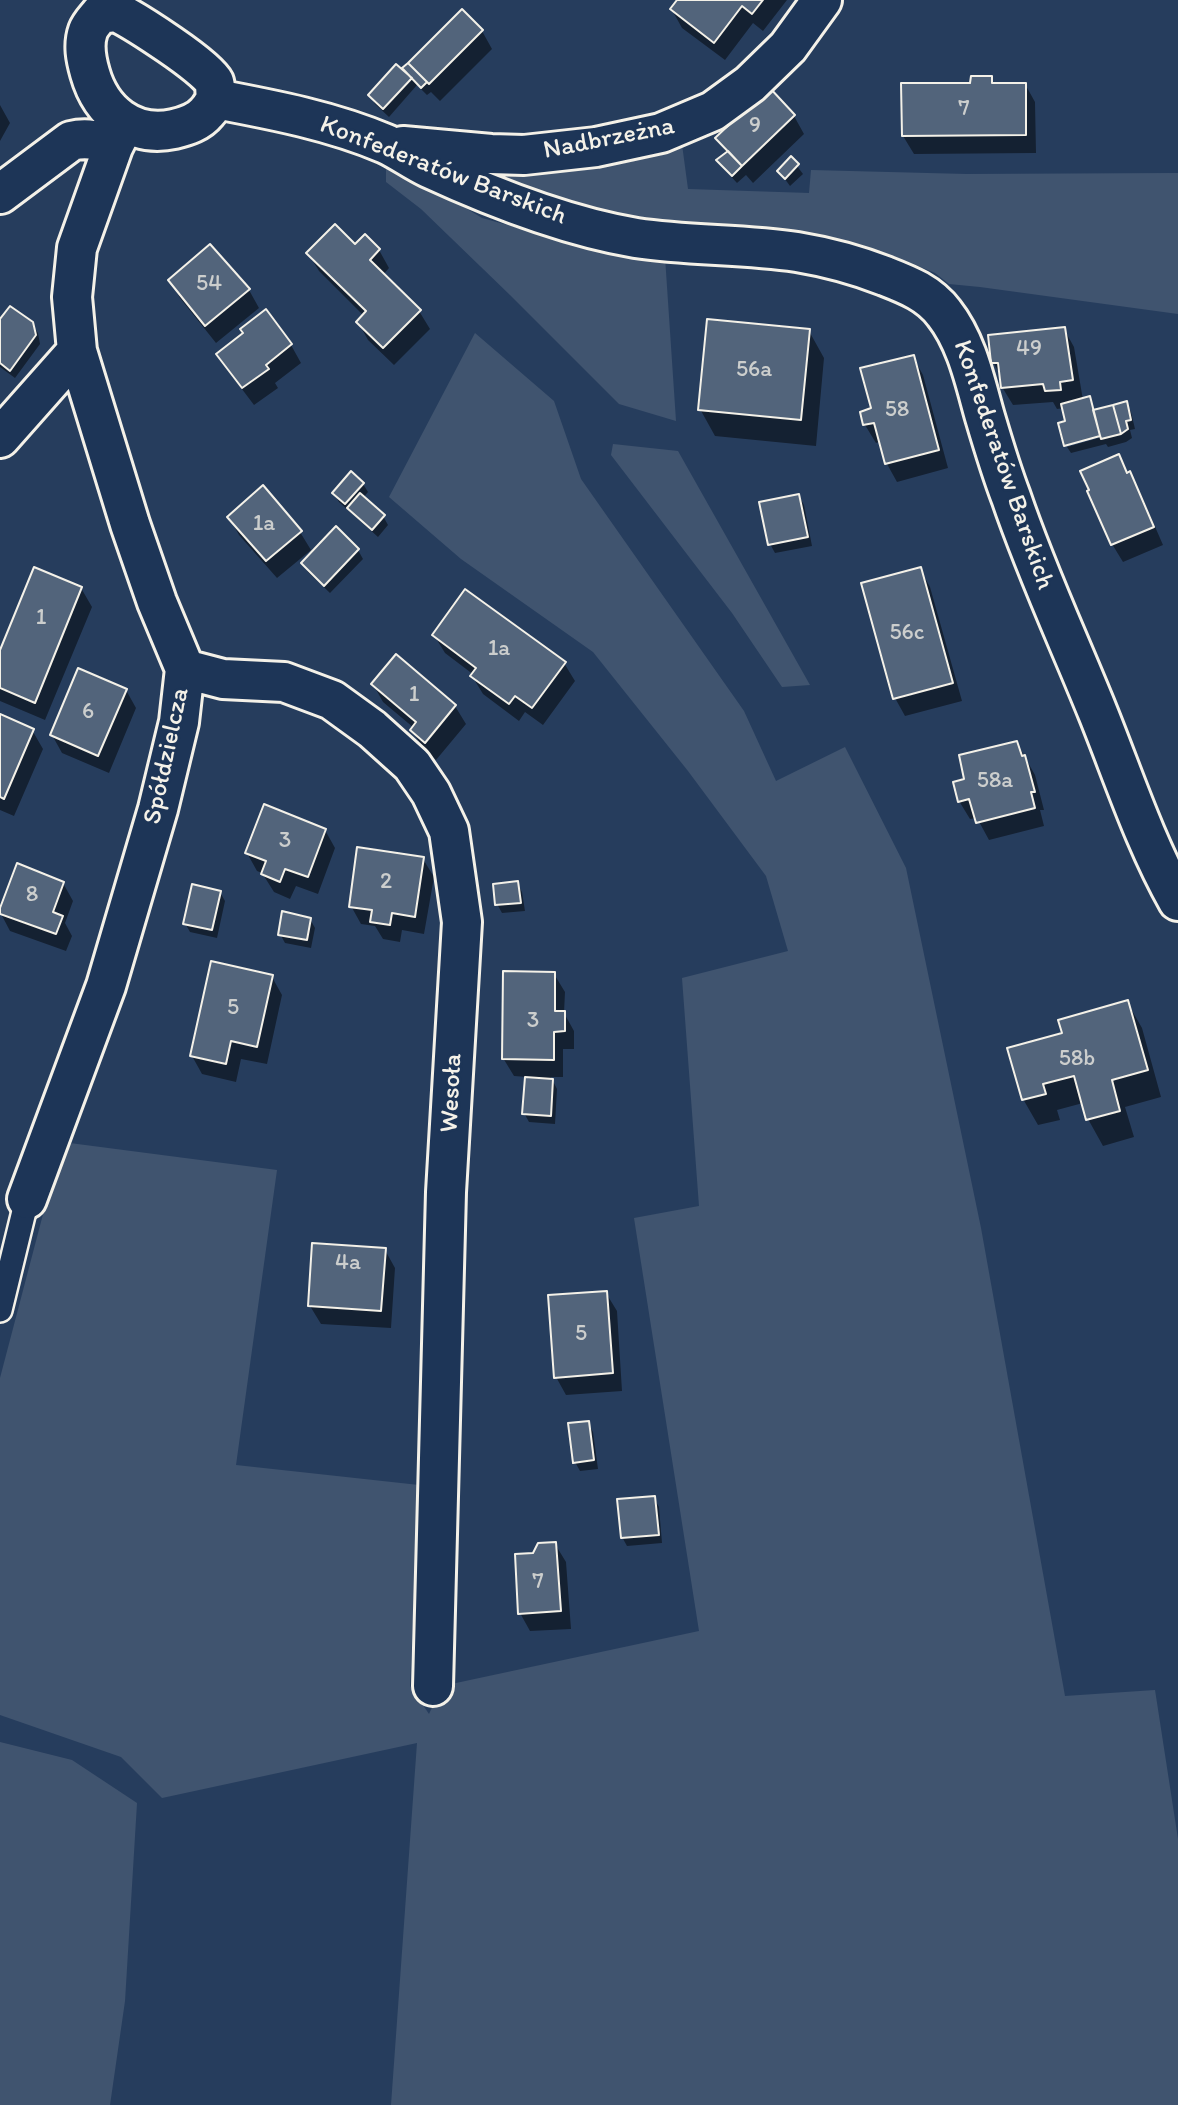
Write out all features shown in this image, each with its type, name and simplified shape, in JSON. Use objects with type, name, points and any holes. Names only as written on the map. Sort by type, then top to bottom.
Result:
[{"type":"street","name":"Nadbrzeżna","points":[[388,145],[524,155],[596,147],[661,133],[713,111],[750,84],[788,47],[822,0]]},
{"type":"street","points":[[0,194],[71,141],[83,138],[99,140],[142,130],[165,131],[189,126],[207,114],[216,99],[214,82],[203,70],[148,30],[117,12],[95,7],[84,48],[95,90],[119,135]]},
{"type":"street","name":"Konfederatów Barskich","points":[[216,99],[286,112],[332,125],[388,145],[425,167],[493,195],[583,225],[636,238],[796,252],[867,269],[929,296],[945,313],[958,335],[1035,564],[1154,851],[1178,901]]},
{"type":"street","name":"Spółdzielcza","points":[[27,1199],[106,986],[158,809],[179,722],[185,669],[157,602],[134,535],[77,351],[72,297],[77,248],[119,135]]},
{"type":"street","points":[[0,438],[77,351]]},
{"type":"street","name":"Wesoła","points":[[185,669],[223,679],[284,682],[332,701],[372,729],[412,765],[431,793],[449,831],[462,922],[446,1192],[433,1686]]},
{"type":"lane","name":"Spółdzielcza","points":[[0,1310],[27,1199]]},
{"type":"shaded area","points":[[681,137],[688,189],[809,193],[811,170],[966,174],[1178,173],[1178,314],[949,284],[935,273],[911,263],[827,236],[797,231],[637,228],[466,175]]},
{"type":"shaded area","points":[[386,159],[482,218],[588,247],[665,257],[676,421],[619,404],[421,209],[386,182]]},
{"type":"shaded area","points":[[475,333],[554,401],[581,479],[744,711],[776,781],[845,747],[906,868],[981,1228],[1065,1696],[1155,1690],[1178,1839],[1178,2105],[391,2105],[417,1743],[162,1798],[121,1757],[0,1715],[0,1378],[62,1142],[277,1170],[236,1465],[419,1485],[410,1686],[429,1714],[442,1686],[699,1631],[634,1218],[699,1206],[682,978],[788,951],[766,876],[688,771],[593,652],[461,559],[389,497]]},
{"type":"shaded area","points":[[613,444],[678,451],[810,685],[782,687],[732,613],[611,455]]},
{"type":"shaded area","points":[[0,1742],[72,1760],[137,1803],[125,2001],[110,2105],[0,2105]]},
{"type":"building","points":[[677,0],[763,0],[752,14],[742,6],[714,43],[670,9]]},
{"type":"building","points":[[462,9],[483,30],[429,84],[408,63]]},
{"type":"building","points":[[408,63],[427,82],[421,88],[402,68]]},
{"type":"building","points":[[396,64],[412,78],[383,109],[368,95]]},
{"type":"building","points":[[971,76],[992,76],[992,83],[1026,83],[1026,135],[902,136],[901,83],[970,83]]},
{"type":"building","points":[[769,87],[795,115],[742,166],[715,138]]},
{"type":"building","points":[[728,151],[742,166],[732,176],[716,160]]},
{"type":"building","points":[[791,156],[799,164],[785,179],[777,171]]},
{"type":"building","points":[[335,224],[355,244],[365,234],[380,249],[370,260],[421,310],[383,348],[356,322],[366,311],[306,253]]},
{"type":"building","points":[[210,244],[250,289],[205,326],[168,280]]},
{"type":"building","points":[[10,306],[33,322],[36,335],[10,371],[0,363],[0,319]]},
{"type":"building","points":[[266,309],[292,344],[266,365],[269,369],[242,388],[216,354],[243,333],[240,329]]},
{"type":"building","points":[[707,319],[810,329],[801,420],[698,410]]},
{"type":"building","points":[[1065,327],[1073,380],[1060,382],[1061,390],[1045,391],[1043,384],[1001,388],[998,363],[991,363],[988,335]]},
{"type":"building","points":[[914,355],[939,450],[885,464],[874,423],[863,425],[860,412],[871,408],[860,368]]},
{"type":"building","points":[[1090,396],[1100,436],[1064,446],[1058,423],[1065,421],[1061,404]]},
{"type":"building","points":[[1127,401],[1131,420],[1126,421],[1128,429],[1121,434],[1113,405]]},
{"type":"building","points":[[1113,405],[1121,434],[1101,439],[1093,410]]},
{"type":"building","points":[[1119,454],[1127,473],[1130,471],[1154,527],[1111,545],[1080,471]]},
{"type":"building","points":[[351,471],[364,483],[345,504],[332,493]]},
{"type":"building","points":[[263,485],[302,531],[266,561],[227,517]]},
{"type":"building","points":[[360,493],[385,515],[372,530],[347,508]]},
{"type":"building","points":[[799,494],[808,537],[768,545],[759,502]]},
{"type":"building","points":[[336,526],[359,549],[324,586],[301,563]]},
{"type":"building","points":[[34,567],[82,587],[35,703],[0,688],[0,650]]},
{"type":"building","points":[[921,567],[953,683],[893,699],[861,583]]},
{"type":"building","points":[[465,589],[566,662],[532,708],[515,696],[509,704],[470,676],[476,668],[432,635]]},
{"type":"building","points":[[396,654],[456,705],[425,743],[410,730],[416,722],[371,684]]},
{"type":"building","points":[[78,668],[127,689],[98,756],[50,735]]},
{"type":"building","points":[[0,714],[34,729],[4,799],[0,797]]},
{"type":"building","points":[[1017,741],[1022,756],[1025,755],[1035,792],[1031,792],[1035,808],[976,823],[969,799],[958,802],[953,782],[964,779],[959,755]]},
{"type":"building","points":[[264,804],[326,829],[308,877],[285,869],[280,882],[261,874],[266,861],[245,853]]},
{"type":"building","points":[[357,847],[424,857],[415,917],[392,913],[390,925],[370,922],[372,910],[349,907]]},
{"type":"building","points":[[17,863],[64,882],[53,912],[63,916],[56,934],[0,914]]},
{"type":"building","points":[[518,881],[521,903],[495,905],[493,884]]},
{"type":"building","points":[[192,884],[221,891],[212,930],[183,924]]},
{"type":"building","points":[[282,911],[311,918],[307,940],[278,935]]},
{"type":"building","points":[[211,961],[273,975],[257,1047],[231,1041],[226,1064],[190,1056]]},
{"type":"building","points":[[503,971],[555,972],[555,1011],[565,1011],[565,1031],[554,1032],[554,1060],[502,1059]]},
{"type":"building","points":[[1128,1000],[1148,1070],[1112,1080],[1120,1111],[1086,1120],[1074,1076],[1043,1084],[1046,1094],[1022,1100],[1007,1048],[1062,1033],[1058,1020]]},
{"type":"building","points":[[525,1077],[553,1079],[551,1116],[522,1114]]},
{"type":"building","points":[[312,1243],[386,1248],[381,1311],[308,1306]]},
{"type":"building","points":[[607,1291],[613,1373],[554,1378],[548,1295]]},
{"type":"building","points":[[589,1421],[594,1460],[573,1463],[568,1423]]},
{"type":"building","points":[[655,1496],[659,1535],[621,1538],[617,1499]]},
{"type":"building","points":[[556,1542],[561,1611],[518,1614],[515,1554],[533,1553],[538,1543]]}]
